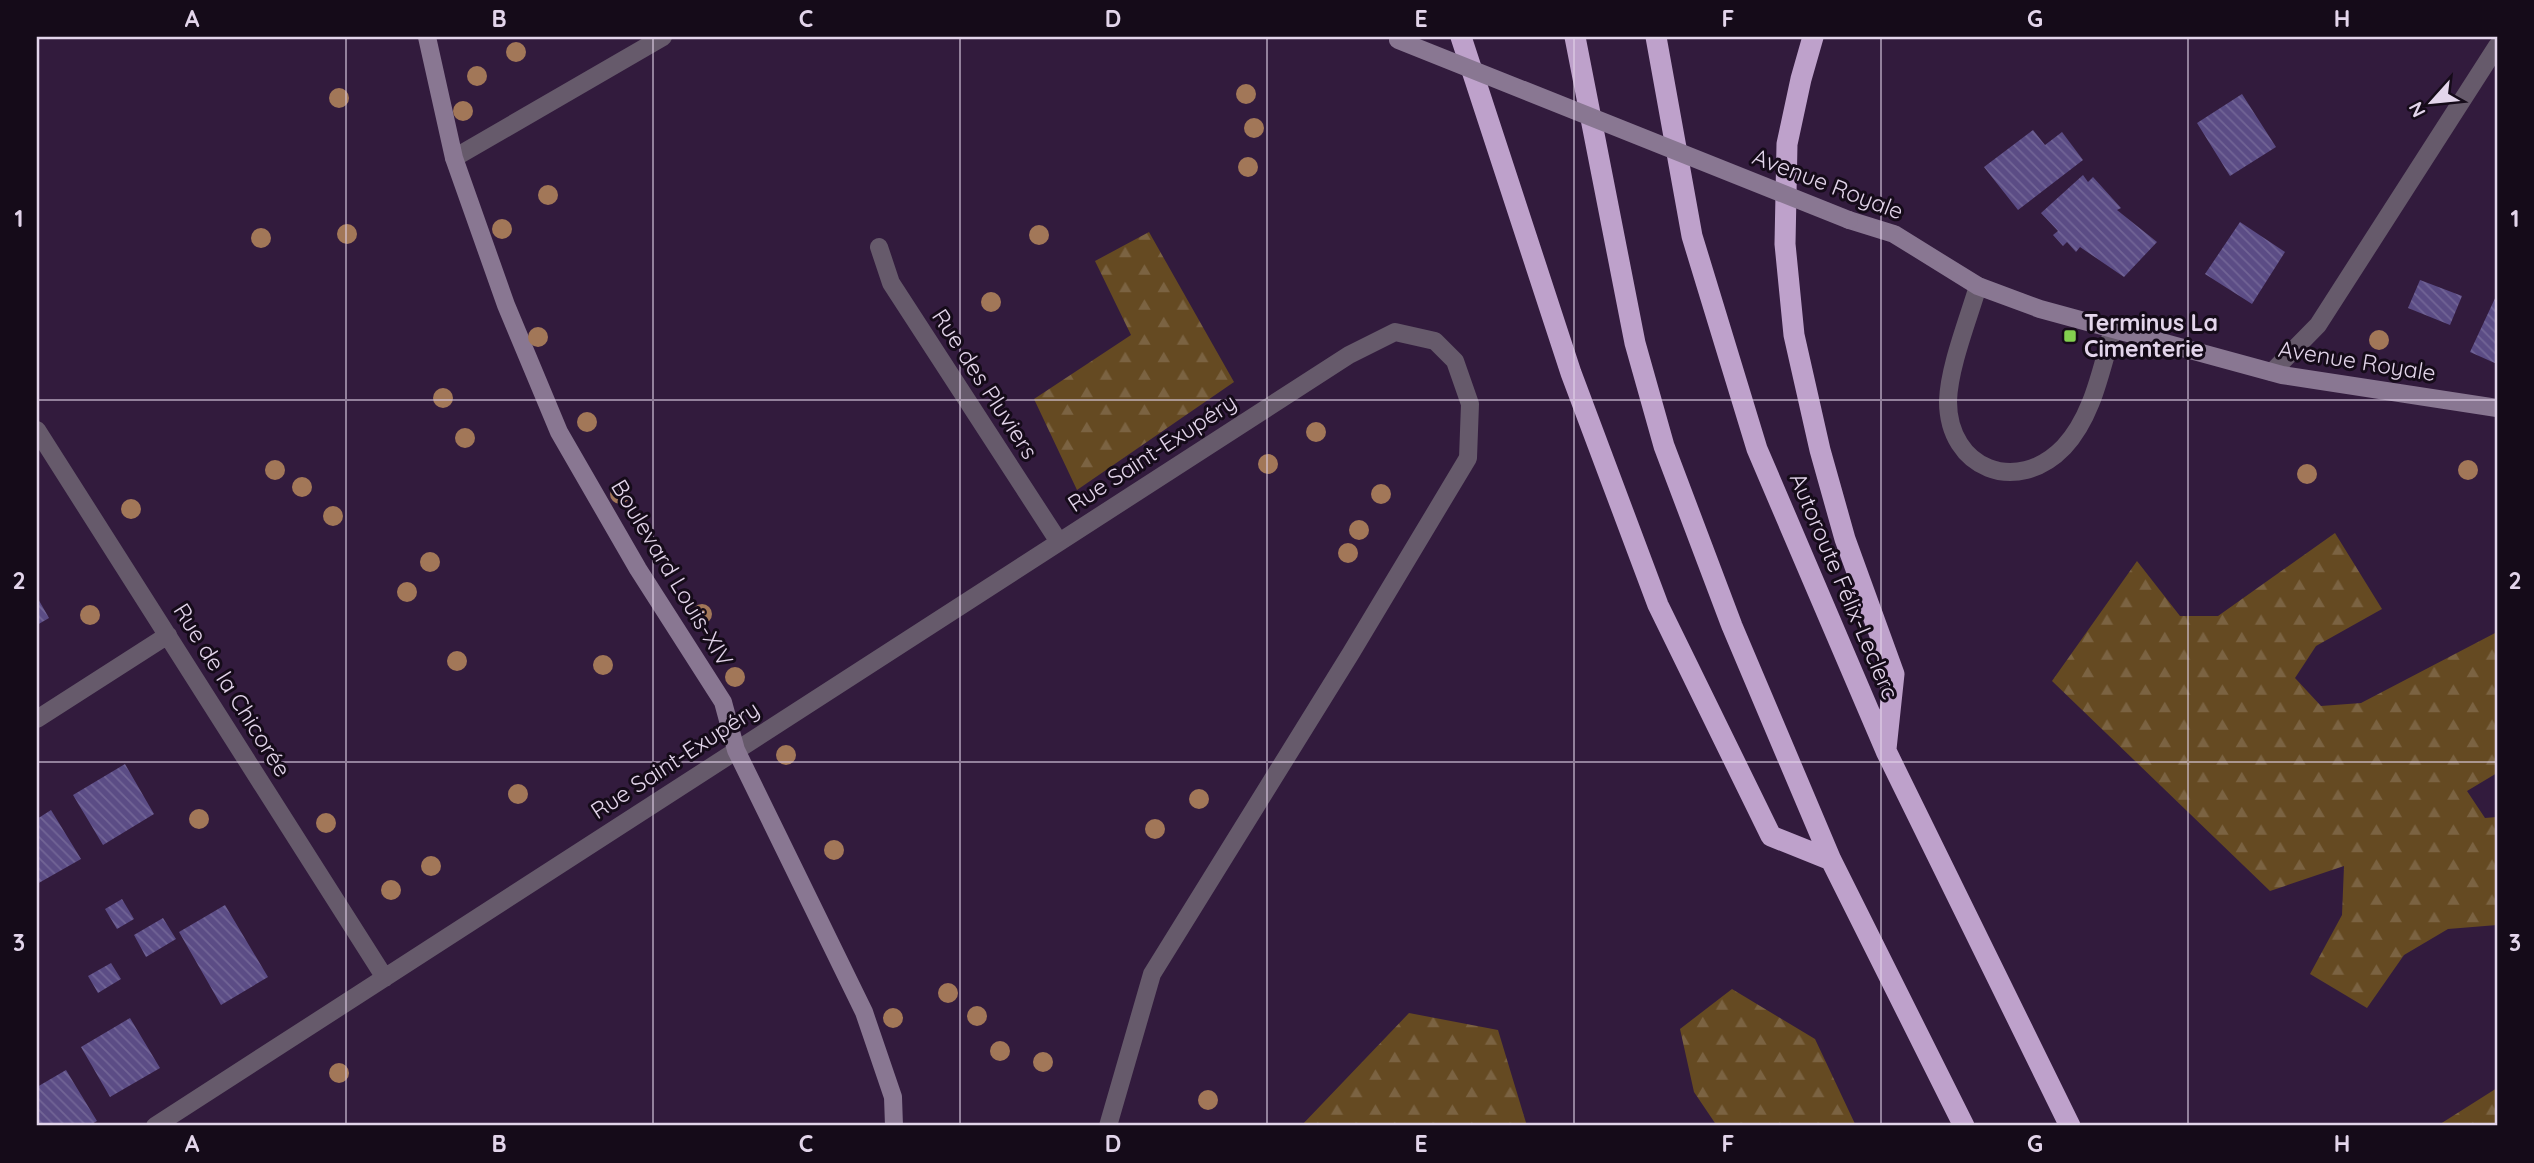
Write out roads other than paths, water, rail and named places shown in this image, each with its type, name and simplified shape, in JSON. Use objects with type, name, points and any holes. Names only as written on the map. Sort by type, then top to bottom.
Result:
[{"type":"highway","points":[[1461,37],[1571,373],[1658,606],[1771,836],[1831,860]]},
{"type":"highway","points":[[1575,37],[1634,343],[1664,446],[1741,650],[1831,860],[1964,1126]]},
{"type":"highway","name":"Autoroute Félix-Leclerc","points":[[1656,37],[1692,236],[1757,449],[1886,751],[2070,1126]]},
{"type":"highway","points":[[1814,37],[1787,144],[1785,244],[1794,334],[1820,450],[1845,539],[1894,674],[1886,751]]},
{"type":"main road","name":"Boulevard Louis-XIV","points":[[427,37],[454,158],[506,305],[559,432],[638,569],[723,702],[736,750],[864,1012],[893,1097],[894,1126]]},
{"type":"main road","name":"Avenue Royale","points":[[1394,38],[1849,220],[1894,234],[1978,286],[2040,309],[2272,372],[2497,408]]},
{"type":"street","points":[[454,158],[663,37]]},
{"type":"street","points":[[2272,372],[2318,325],[2497,46]]},
{"type":"street","name":"Rue des Pluviers","points":[[879,247],[891,284],[1059,542]]},
{"type":"street","points":[[1978,286],[1952,374],[1948,402],[1958,441],[1974,461],[1992,470],[2013,473],[2027,470],[2052,458],[2063,448],[2087,411],[2113,329]]},
{"type":"street","name":"Rue Saint-Exupéry","points":[[155,1126],[1349,355],[1395,332],[1435,341],[1455,361],[1471,404],[1468,458],[1152,974],[1108,1126]]},
{"type":"street","name":"Rue de la Chicorée","points":[[37,430],[385,978]]},
{"type":"street","points":[[37,719],[168,635]]},
{"type":"place","name":"Terminus La Cimenterie","points":[[2070,336]]}]
